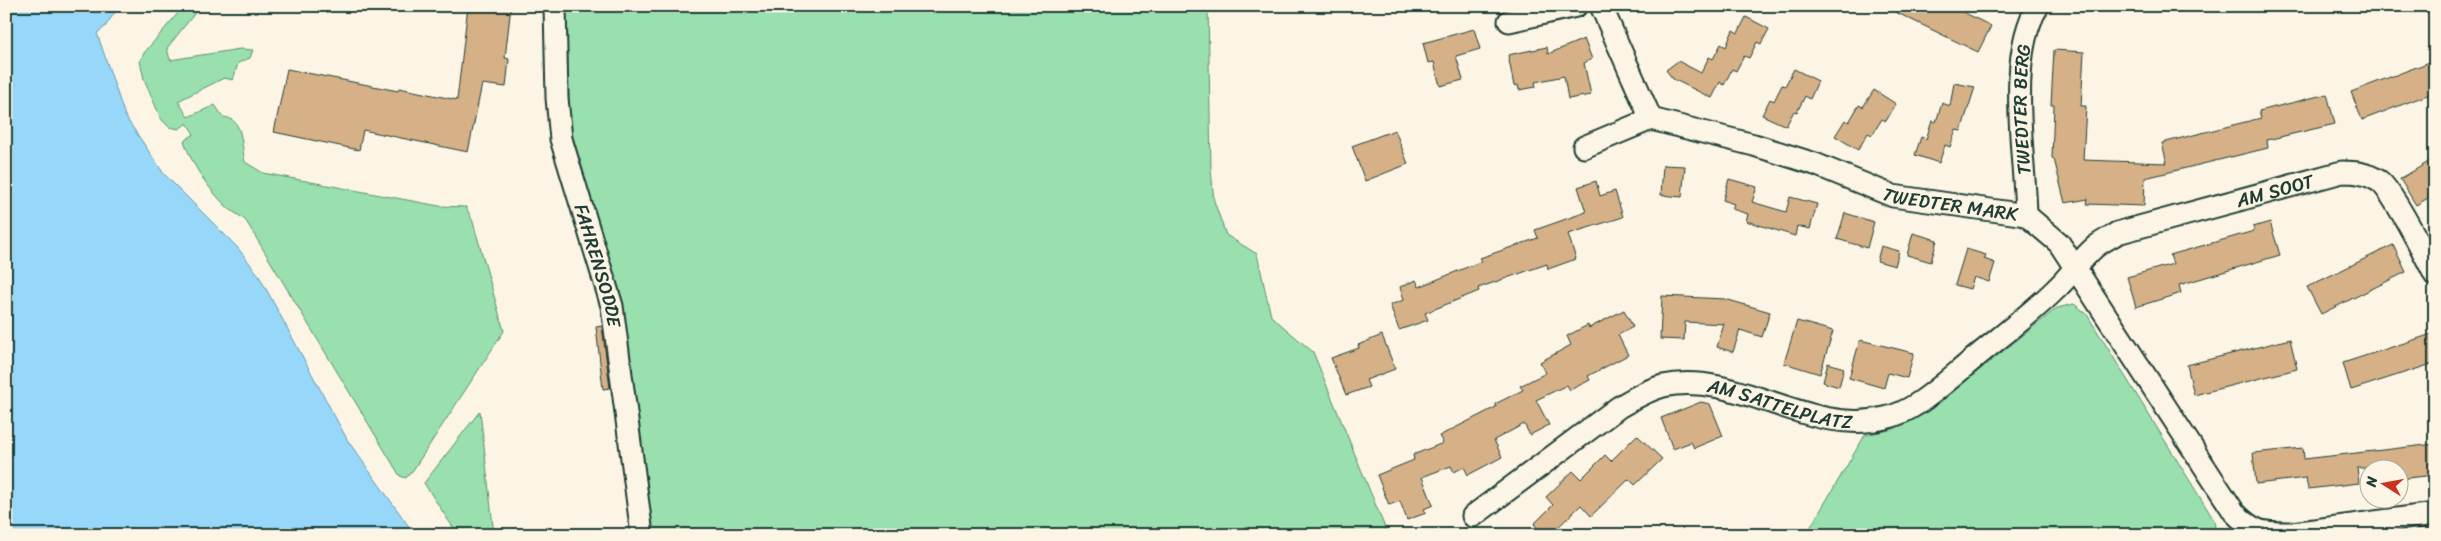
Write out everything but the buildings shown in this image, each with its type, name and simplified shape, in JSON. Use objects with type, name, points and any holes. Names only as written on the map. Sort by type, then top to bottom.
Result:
[{"type":"street","name":"FAHRENSODDE","points":[[555,6],[557,98],[561,139],[612,306],[641,527]]},
{"type":"street","points":[[1509,21],[1576,6]]},
{"type":"street","points":[[1584,147],[1651,119],[1601,6]]},
{"type":"street","name":"TWEDTER BERG","points":[[2026,215],[2019,120],[2022,58],[2031,9]]},
{"type":"street","name":"TWEDTER MARK","points":[[1651,119],[1754,144],[1806,161],[1893,196],[2026,215],[2059,243],[2248,531],[2292,533],[2435,514]]},
{"type":"street","name":"AM SOOT","points":[[2076,268],[2095,247],[2118,233],[2342,172],[2362,172],[2381,182],[2408,225],[2435,275]]},
{"type":"street","name":"AM SATTELPLATZ","points":[[1473,516],[1619,407],[1645,392],[1663,386],[1686,383],[1713,385],[1806,413],[1840,420],[1863,422],[1886,418],[1909,409],[1931,394],[2056,290],[2076,268]]},
{"type":"green space","points":[[184,6],[199,8],[167,48],[170,60],[240,49],[253,50],[250,58],[238,63],[233,80],[224,78],[178,101],[188,117],[215,105],[223,117],[235,122],[240,134],[245,162],[263,173],[439,206],[466,207],[473,222],[504,331],[406,478],[400,476],[246,221],[229,209],[196,168],[184,141],[194,134],[187,123],[179,129],[169,127],[161,119],[144,79],[140,61],[144,53]]},
{"type":"green space","points":[[566,6],[1208,6],[1211,169],[1214,201],[1226,235],[1257,254],[1271,316],[1313,352],[1388,535],[592,535],[635,528],[622,313],[570,126]]},
{"type":"green space","points":[[2074,304],[2086,313],[2214,520],[2216,535],[1794,535],[1810,528],[1865,435],[1894,429],[1936,405],[2057,308]]},
{"type":"green space","points":[[480,411],[494,535],[458,535],[424,483]]},
{"type":"water","points":[[6,6],[119,6],[105,27],[97,33],[125,116],[164,174],[237,247],[258,274],[348,441],[415,535],[6,535]]}]
